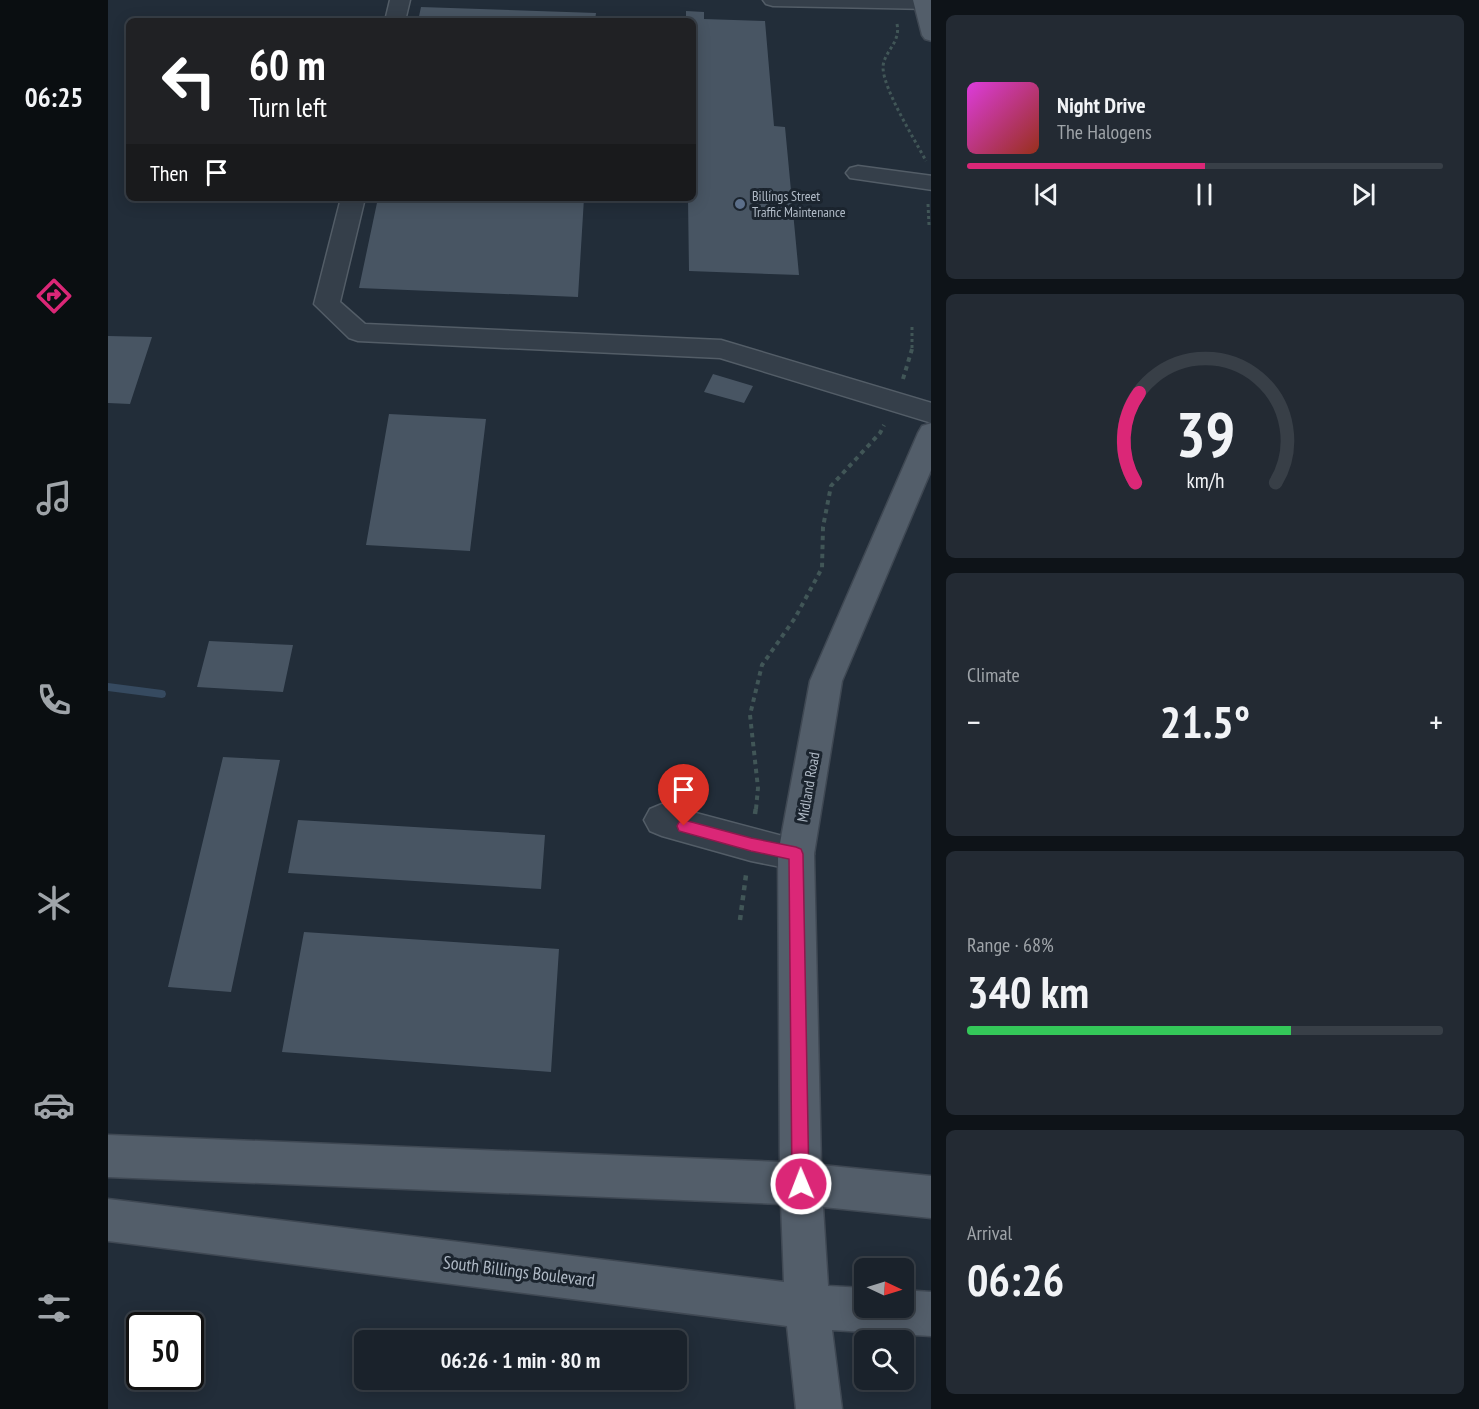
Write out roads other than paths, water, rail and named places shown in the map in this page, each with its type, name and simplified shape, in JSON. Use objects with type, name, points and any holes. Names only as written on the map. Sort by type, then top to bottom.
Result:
[{"type":"main road","points":[[924,3],[931,31]]},
{"type":"main road","name":"Midland Road","points":[[819,1409],[807,1307],[801,1184],[796,854],[826,681],[931,435]]},
{"type":"main road","points":[[108,1156],[801,1184],[931,1197]]},
{"type":"main road","name":"South Billings Boulevard","points":[[108,1220],[807,1307],[931,1314]]},
{"type":"lane","points":[[396,18],[400,0]]},
{"type":"lane","points":[[773,0],[924,3]]},
{"type":"lane","points":[[858,173],[929,182]]},
{"type":"lane","points":[[351,201],[327,304],[358,332],[721,349],[931,413]]},
{"type":"lane","points":[[662,820],[751,845],[796,854]]},
{"type":"waterway","points":[[108,687],[162,694]]},
{"type":"place","name":"Billings Street Traffic Maintenance","points":[[740,204]]}]
